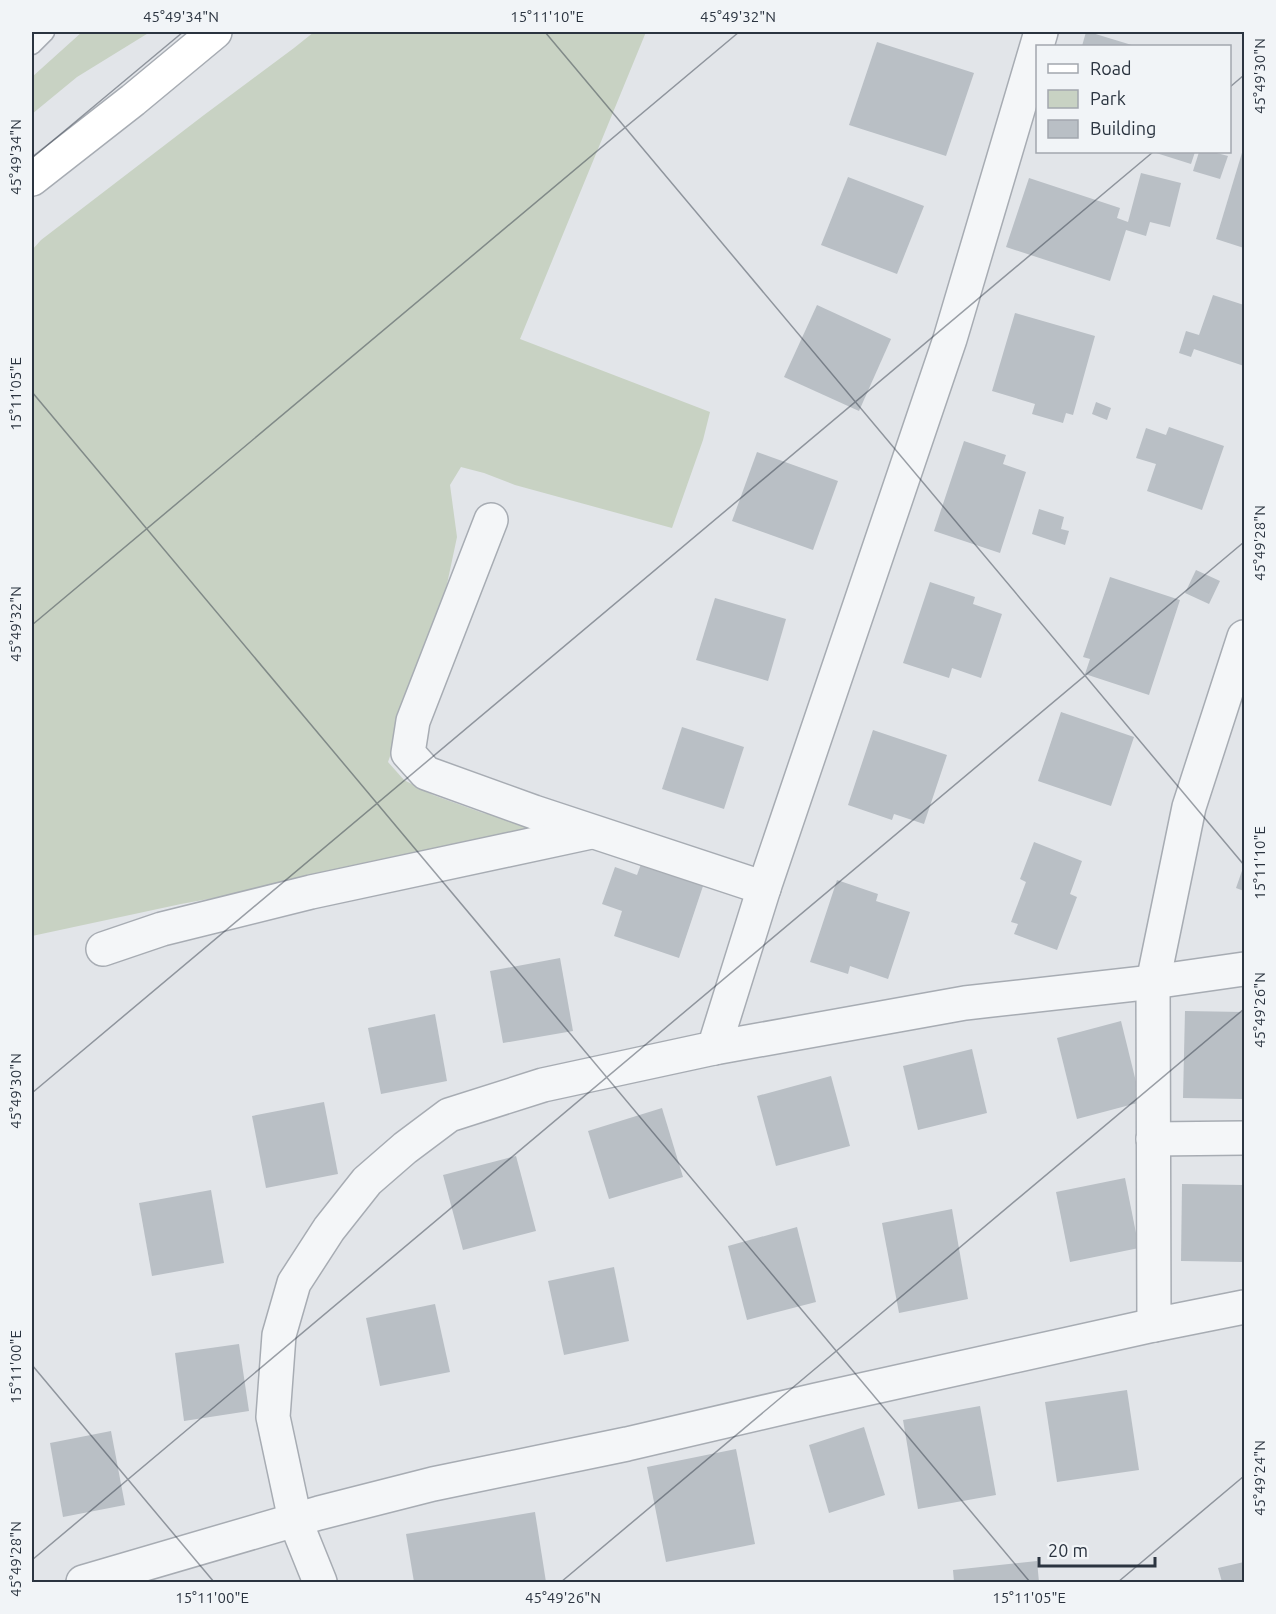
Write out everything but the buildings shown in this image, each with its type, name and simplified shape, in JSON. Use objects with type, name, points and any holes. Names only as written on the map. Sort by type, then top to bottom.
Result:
[{"type":"main road","points":[[32,179],[215,32]]},
{"type":"street","points":[[714,1048],[764,888],[950,339],[1036,49]]},
{"type":"street","points":[[491,520],[413,721],[408,753],[426,773],[764,888]]},
{"type":"street","points":[[1155,1325],[1153,982],[1189,807],[1245,637]]},
{"type":"street","points":[[104,949],[162,929],[311,892],[592,831]]},
{"type":"street","points":[[320,1582],[295,1520],[273,1417],[279,1335],[294,1283],[329,1229],[367,1181],[405,1148],[449,1115],[543,1085],[714,1048],[965,1003],[1153,982],[1245,969]]},
{"type":"street","points":[[1153,1139],[1245,1138]]},
{"type":"street","points":[[83,1582],[295,1520],[433,1484],[627,1444],[816,1400],[1245,1307]]},
{"type":"lane","points":[[32,45],[45,32]]},
{"type":"green space","points":[[82,32],[150,32],[77,77],[32,114],[32,77]]},
{"type":"green space","points":[[314,32],[646,32],[520,339],[710,412],[703,440],[672,528],[515,485],[461,467],[450,485],[457,537],[443,603],[388,762],[404,780],[433,795],[483,813],[536,824],[534,833],[379,868],[181,904],[32,936],[32,250],[41,240]]}]
